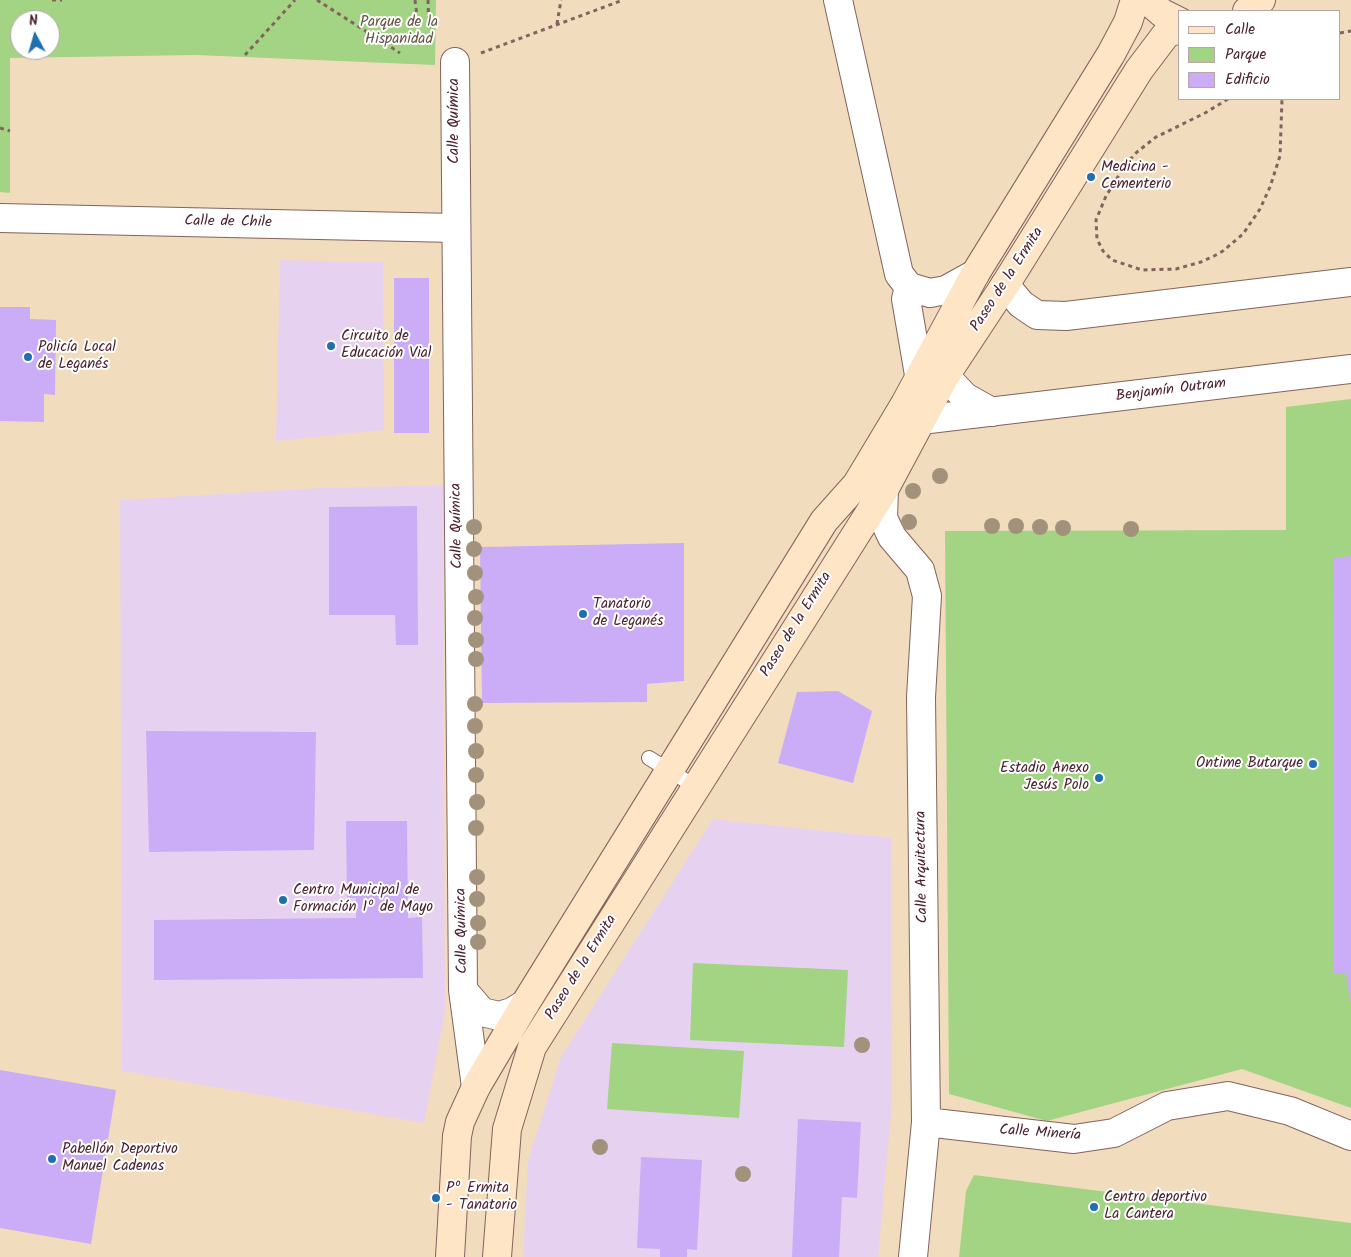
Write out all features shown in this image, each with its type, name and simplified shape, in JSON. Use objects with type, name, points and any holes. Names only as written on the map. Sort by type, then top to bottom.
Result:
[{"type":"main road","name":"Paseo de la Ermita","points":[[940,336],[975,274],[1111,54],[1128,22],[1135,0]]},
{"type":"main road","points":[[1147,0],[1162,13],[1178,21]]},
{"type":"main road","points":[[1248,10],[1261,0]]},
{"type":"main road","name":"Paseo de la Ermita","points":[[450,1257],[457,1136],[460,1122],[476,1086],[525,1004],[660,765],[824,521],[857,484],[904,404],[932,375],[1005,285],[1139,70],[1166,33],[1178,30]]},
{"type":"main road","name":"Paseo de la Ermita","points":[[497,1257],[507,1129],[532,1047],[884,490],[921,420],[932,375]]},
{"type":"street","points":[[838,0],[895,263],[899,274],[909,287],[906,299],[932,375],[992,412]]},
{"type":"street","name":"Calle Química","points":[[454,62],[463,990],[476,1086]]},
{"type":"street","name":"Calle de Chile","points":[[0,218],[455,228]]},
{"type":"street","name":"Paseo de la Ermita","points":[[909,287],[927,293],[938,293],[975,274]]},
{"type":"street","points":[[1005,285],[1021,304],[1038,316],[1066,316],[1351,282]]},
{"type":"street","points":[[932,375],[940,349],[940,336]]},
{"type":"street","name":"Benjamín Outram","points":[[921,420],[1351,369]]},
{"type":"street","name":"Calle Arquitectura","points":[[884,490],[883,518],[892,536],[920,570],[927,596],[921,697],[926,1122],[913,1257]]},
{"type":"street","name":"Calle Química","points":[[463,990],[482,1012],[499,1016],[512,1012],[525,1004]]},
{"type":"street","name":"Calle Minería","points":[[926,1122],[1074,1139],[1114,1133],[1166,1106],[1228,1096],[1290,1111],[1351,1136]]},
{"type":"lane","points":[[660,765],[696,787]]},
{"type":"path","points":[[52,0],[62,0]]},
{"type":"path","points":[[245,55],[295,0]]},
{"type":"path","points":[[317,0],[400,53]]},
{"type":"path","points":[[415,0],[417,15]]},
{"type":"path","points":[[428,0],[429,30]]},
{"type":"path","points":[[557,24],[561,0]]},
{"type":"path","points":[[454,62],[623,0]]},
{"type":"path","points":[[1226,100],[1205,113],[1156,137],[1137,152],[1126,164],[1106,196],[1096,220],[1097,239],[1107,256],[1120,264],[1142,270],[1176,269],[1214,256],[1243,234],[1255,218],[1265,199],[1280,156],[1282,100]]},
{"type":"path","points":[[0,128],[10,131]]},
{"type":"shaded area","name":"Circuito de Educación Vial","points":[[280,260],[383,262],[384,430],[276,441]]},
{"type":"shaded area","name":"Centro Municipal de Formación 1º de Mayo","points":[[443,485],[445,1012],[424,1123],[122,1071],[120,500],[321,488]]},
{"type":"shaded area","points":[[713,819],[891,838],[892,1103],[878,1257],[523,1257],[528,1161],[561,1057]]},
{"type":"green space","name":"Parque de la Hispanidad","points":[[0,0],[436,0],[435,65],[196,55],[60,57],[60,10],[10,10],[10,193],[0,192]]},
{"type":"green space","points":[[1351,399],[1351,1108],[1242,1069],[1047,1121],[949,1094],[945,531],[1286,530],[1286,407]]},
{"type":"green space","points":[[693,963],[848,970],[844,1047],[690,1040]]},
{"type":"green space","points":[[612,1043],[744,1051],[739,1118],[607,1109]]},
{"type":"green space","name":"Centro deportivo La Cantera","points":[[974,1175],[1351,1223],[1351,1257],[959,1257],[966,1191]]},
{"type":"building","points":[[394,278],[429,278],[429,433],[394,433]]},
{"type":"building","name":"Policía Local de Leganés","points":[[0,307],[30,307],[30,319],[56,320],[55,395],[44,394],[44,422],[0,421]]},
{"type":"building","points":[[417,506],[418,645],[396,645],[395,615],[329,615],[329,507]]},
{"type":"building","name":"Tanatorio de Leganés","points":[[684,543],[684,681],[647,684],[647,702],[482,703],[480,547]]},
{"type":"building","points":[[1351,556],[1350,1002],[1346,973],[1333,973],[1334,558]]},
{"type":"building","points":[[838,691],[872,711],[853,783],[778,763],[797,692]]},
{"type":"building","points":[[146,731],[316,732],[314,850],[149,852]]},
{"type":"building","points":[[346,821],[407,821],[408,918],[422,917],[423,978],[154,980],[154,920],[356,918],[356,898],[347,898]]},
{"type":"building","name":"Pabellón Deportivo Manuel Cadenas","points":[[0,1070],[116,1090],[91,1244],[0,1228]]},
{"type":"building","points":[[798,1119],[861,1122],[857,1198],[842,1197],[839,1257],[792,1257]]},
{"type":"building","points":[[641,1157],[702,1160],[697,1250],[687,1249],[687,1257],[660,1257],[660,1249],[637,1248]]},
{"type":"place","name":"Medicina - Cementerio","points":[[1091,177]]},
{"type":"place","name":"Circuito de Educación Vial","points":[[331,346]]},
{"type":"place","name":"Policía Local de Leganés","points":[[28,357]]},
{"type":"place","name":"Tanatorio de Leganés","points":[[583,614]]},
{"type":"place","name":"Ontime Butarque","points":[[1313,764]]},
{"type":"place","name":"Estadio Anexo Jesús Polo","points":[[1099,778]]},
{"type":"place","name":"Centro Municipal de Formación 1º de Mayo","points":[[283,900]]},
{"type":"place","name":"Pabellón Deportivo Manuel Cadenas","points":[[52,1159]]},
{"type":"place","name":"Pº Ermita - Tanatorio","points":[[436,1198]]},
{"type":"place","name":"Centro deportivo La Cantera","points":[[1094,1207]]}]
